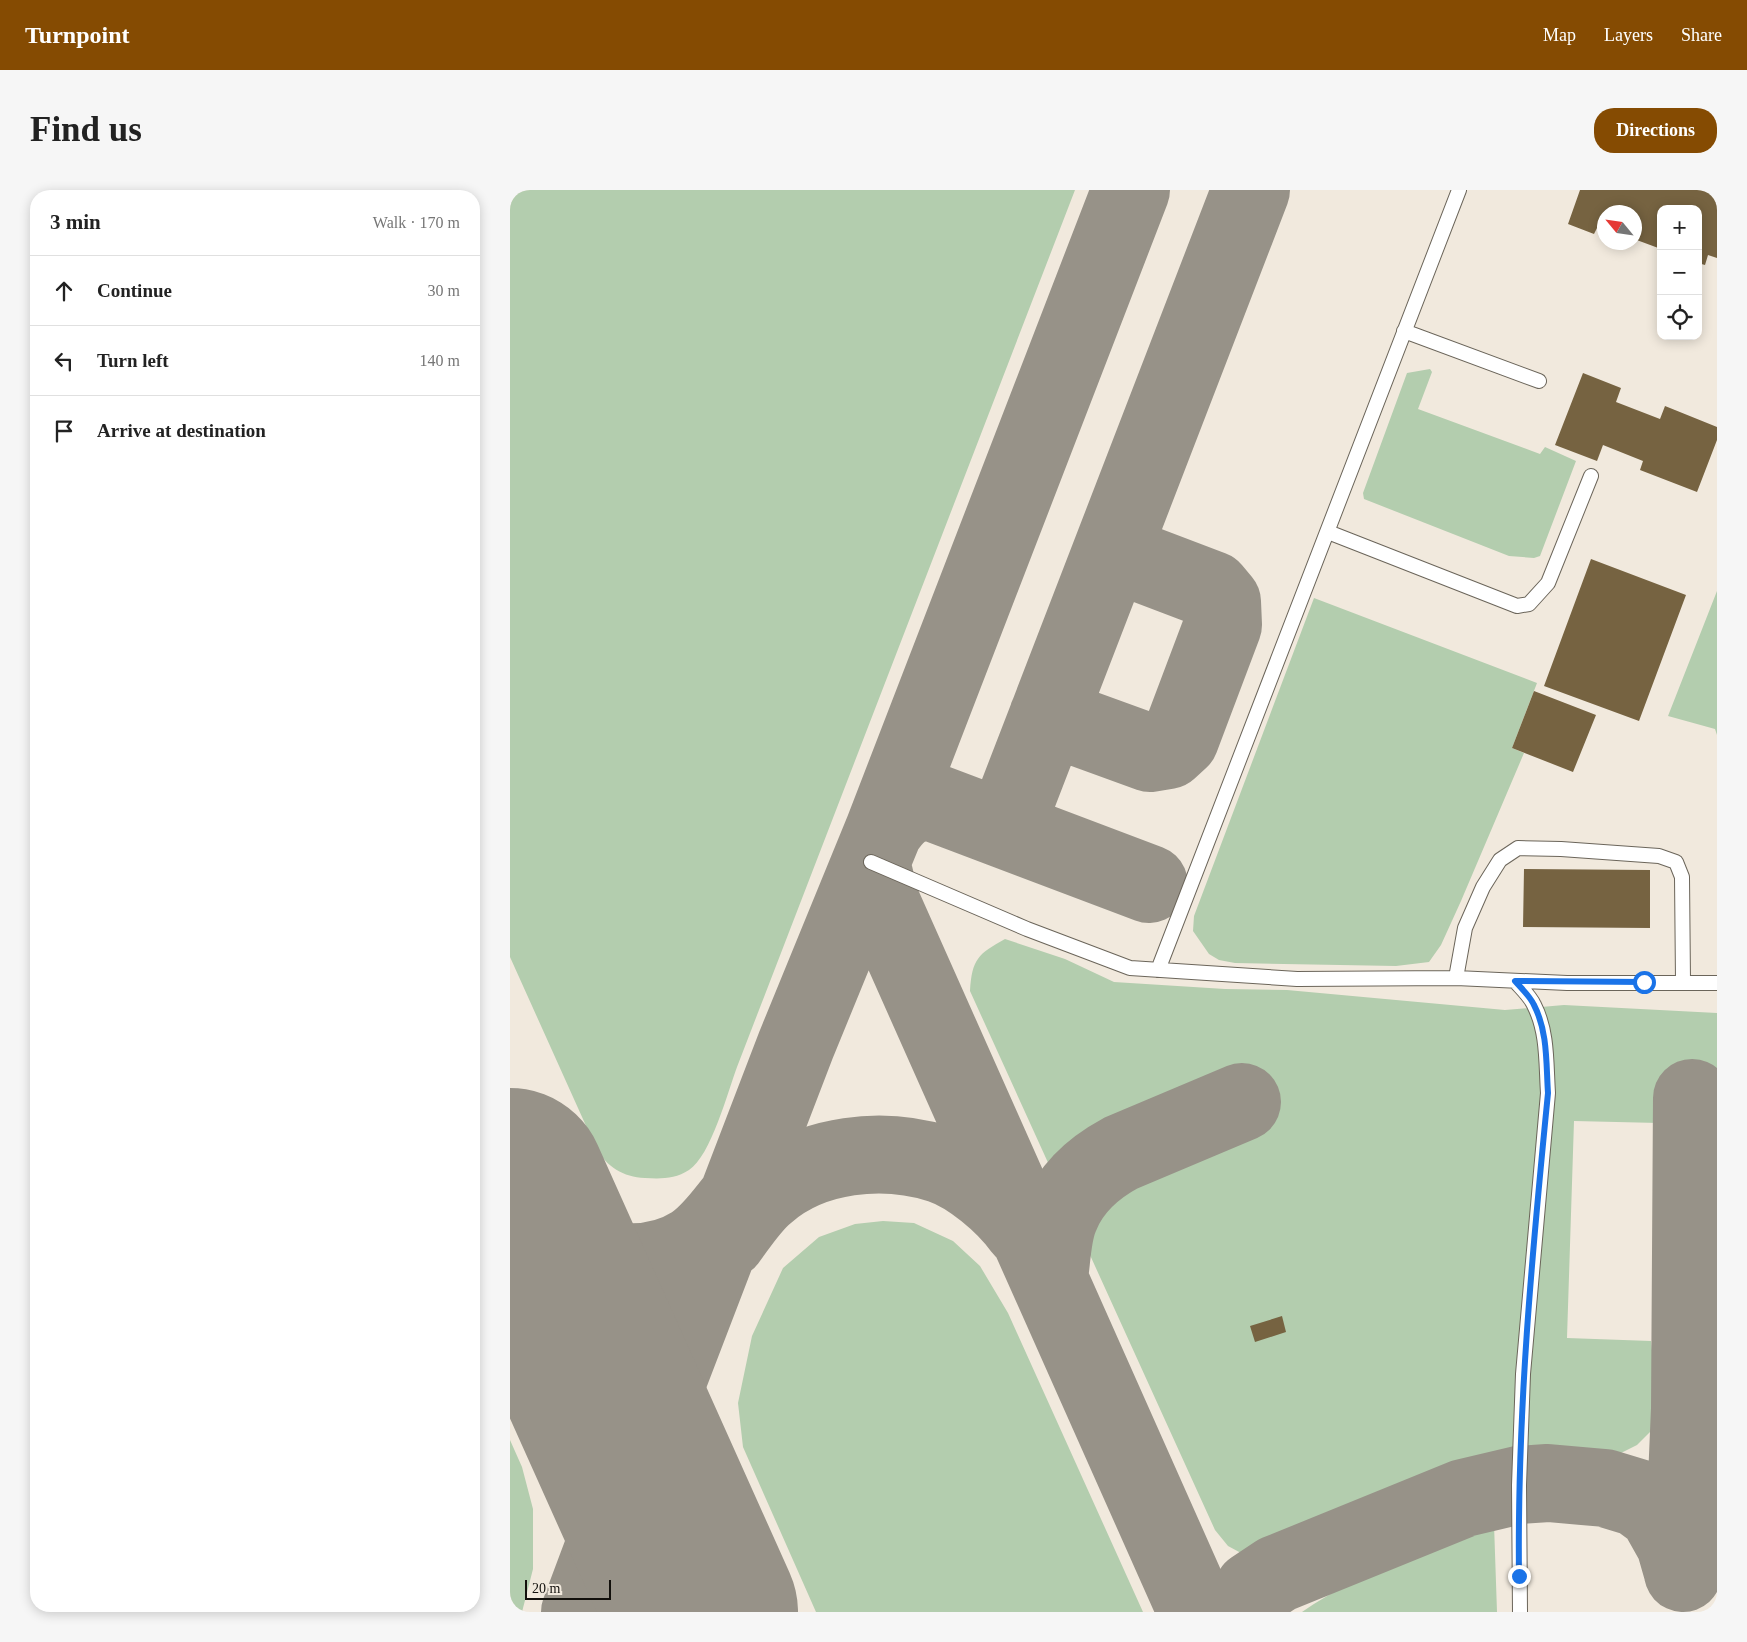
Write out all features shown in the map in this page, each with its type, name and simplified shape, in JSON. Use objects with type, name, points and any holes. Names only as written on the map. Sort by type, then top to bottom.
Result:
[{"type":"lane","points":[[1158,970],[1458,190]]},
{"type":"lane","points":[[1404,331],[1539,381]]},
{"type":"lane","points":[[1328,532],[1517,606],[1529,604],[1548,583],[1591,476]]},
{"type":"lane","points":[[1456,978],[1465,928],[1483,888],[1500,860],[1518,848],[1659,856],[1676,862],[1682,877],[1683,981]]},
{"type":"lane","points":[[871,862],[1027,930],[1130,968],[1297,979],[1456,978],[1567,983],[1683,981],[1717,983]]},
{"type":"lane","points":[[1515,981],[1534,1004],[1540,1024],[1546,1046],[1548,1093],[1523,1374],[1518,1485],[1520,1612]]},
{"type":"green space","points":[[510,190],[1075,190],[737,1067],[718,1122],[705,1151],[697,1163],[684,1173],[668,1178],[630,1176],[616,1170],[600,1155],[510,957]]},
{"type":"green space","points":[[1430,369],[1432,372],[1418,409],[1540,454],[1545,447],[1576,461],[1540,556],[1534,558],[1509,556],[1364,499],[1363,493],[1407,373]]},
{"type":"green space","points":[[1717,591],[1717,735],[1715,729],[1668,716]]},
{"type":"green space","points":[[1314,598],[1537,683],[1512,748],[1524,753],[1441,945],[1429,962],[1396,966],[1235,963],[1219,960],[1209,954],[1193,931],[1194,916]]},
{"type":"green space","points":[[1005,939],[1065,959],[1114,982],[1225,989],[1287,990],[1505,1010],[1564,1005],[1717,1013],[1717,1094],[1661,1096],[1659,1123],[1574,1121],[1567,1338],[1651,1341],[1658,1408],[1653,1429],[1637,1445],[1607,1460],[1554,1464],[1507,1462],[1460,1474],[1339,1527],[1285,1555],[1262,1556],[1241,1553],[1228,1546],[1215,1530],[970,991],[973,971],[978,959],[988,949]]},
{"type":"green space","points":[[883,1221],[914,1223],[953,1241],[980,1266],[1008,1313],[1143,1612],[816,1612],[743,1447],[738,1403],[752,1336],[783,1268],[819,1237],[855,1224]]},
{"type":"green space","points":[[510,1440],[522,1467],[533,1509],[533,1569],[522,1612],[510,1612]]},
{"type":"green space","points":[[1494,1524],[1497,1612],[1302,1612],[1325,1597],[1372,1572]]},
{"type":"building","points":[[1580,190],[1717,190],[1717,258],[1708,255],[1705,265],[1702,264],[1702,205],[1657,205],[1657,248],[1642,242],[1642,205],[1597,205],[1597,228],[1594,234],[1568,224]]},
{"type":"building","points":[[1583,373],[1621,388],[1616,402],[1660,419],[1665,406],[1717,427],[1717,440],[1697,492],[1640,470],[1643,461],[1603,445],[1597,461],[1555,445]]},
{"type":"building","points":[[1591,559],[1686,595],[1639,721],[1544,686]]},
{"type":"building","points":[[1534,691],[1596,715],[1573,772],[1512,748]]},
{"type":"building","points":[[1524,869],[1650,870],[1650,928],[1523,927]]},
{"type":"building","points":[[1282,1316],[1286,1332],[1255,1342],[1250,1326]]},
{"type":"taxiway","points":[[580,1612],[617,1513],[639,1472],[656,1410],[796,1045],[884,830],[1131,190]]},
{"type":"taxiway","points":[[1005,828],[1251,190]]},
{"type":"taxiway","points":[[1048,716],[1150,753],[1168,750],[1180,739],[1223,625],[1222,602],[1212,590],[1112,552]]},
{"type":"taxiway","points":[[884,830],[904,808],[924,802],[932,802],[1149,884]]},
{"type":"taxiway","points":[[871,862],[880,900],[1197,1612]]},
{"type":"taxiway","points":[[1683,1573],[1690,1409],[1692,1098]]},
{"type":"taxiway","points":[[1049,1277],[1057,1223],[1071,1196],[1085,1179],[1121,1153],[1242,1102]]},
{"type":"taxiway","points":[[727,1240],[755,1203],[784,1180],[805,1169],[826,1162],[872,1155],[918,1158],[951,1169],[975,1182],[997,1200],[1023,1229]]},
{"type":"taxiway","points":[[514,1194],[534,1225],[543,1233],[569,1248],[586,1255],[622,1262],[641,1262],[677,1254],[700,1240],[737,1198]]},
{"type":"taxiway","points":[[654,1428],[651,1457],[655,1502],[674,1550]]},
{"type":"taxiway","points":[[1240,1612],[1253,1590],[1277,1574],[1464,1498],[1519,1485],[1548,1483],[1605,1488],[1638,1498],[1657,1512],[1675,1544],[1683,1572]]},
{"type":"runway","points":[[510,1184],[702,1612]]},
{"type":"route","points":[[1519,1576],[1518,1485],[1523,1374],[1548,1093],[1546,1046],[1540,1024],[1534,1004],[1515,981],[1567,983],[1644,982]]}]
